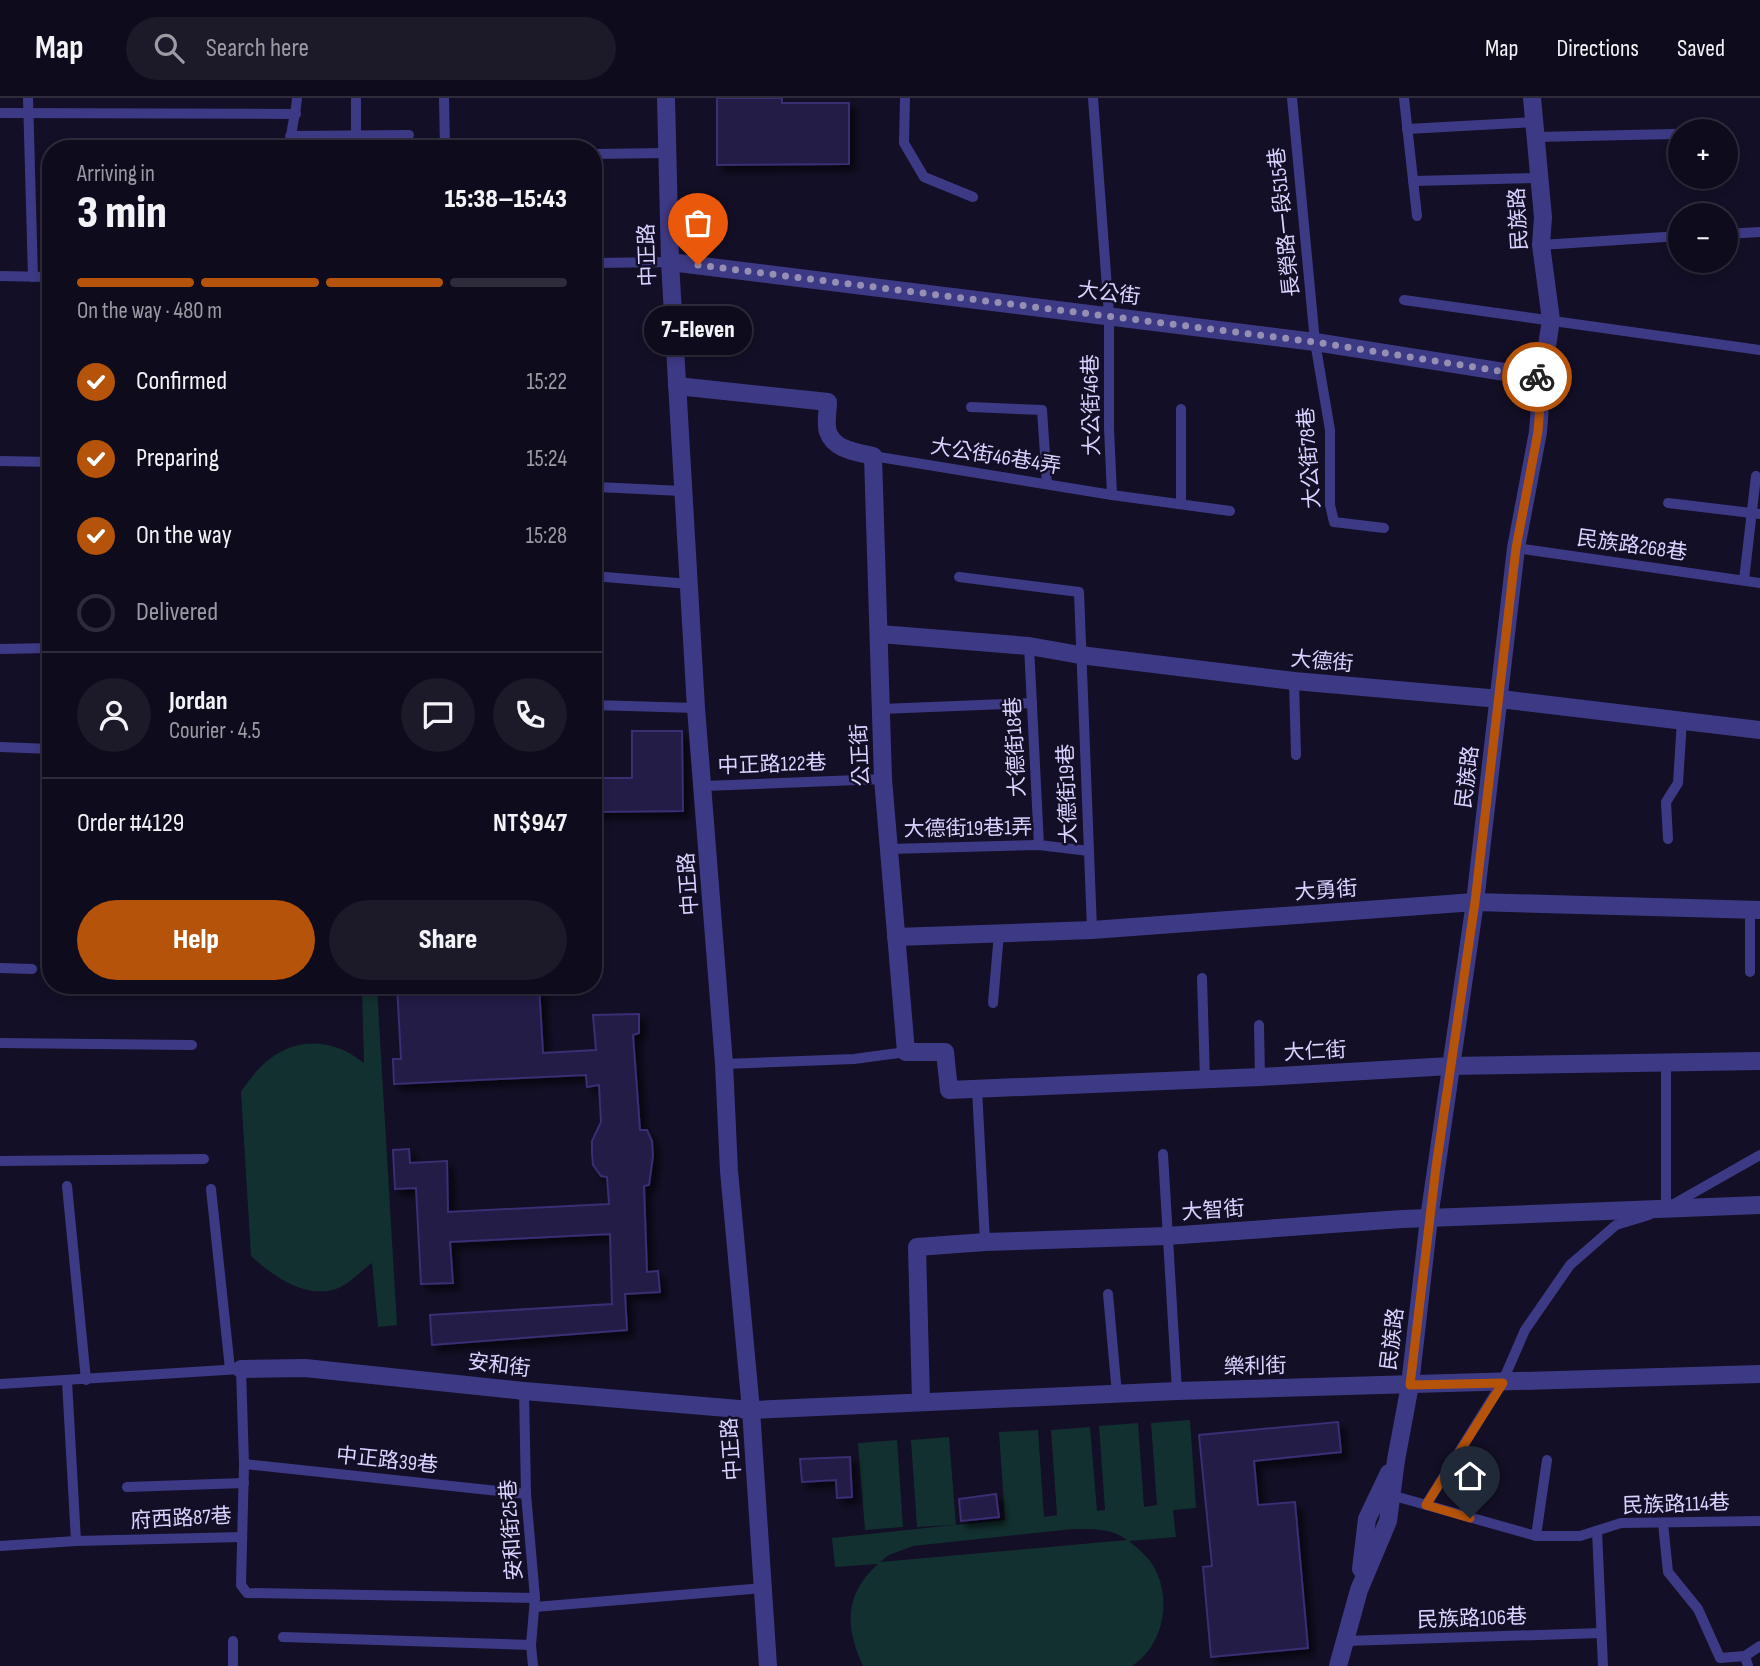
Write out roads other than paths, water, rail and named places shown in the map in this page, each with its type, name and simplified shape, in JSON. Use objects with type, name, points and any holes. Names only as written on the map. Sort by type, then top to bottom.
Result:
[{"type":"street","name":"中正路","points":[[666,98],[670,262],[696,708],[724,1064],[729,1171],[751,1410],[768,1666]]},
{"type":"street","name":"民族路","points":[[1338,1666],[1359,1590],[1388,1521],[1410,1385],[1429,1218],[1475,902],[1516,548],[1538,432],[1542,378],[1551,320],[1541,245],[1543,217],[1532,98]]},
{"type":"street","name":"大公街","points":[[670,262],[1315,342],[1542,378]]},
{"type":"street","points":[[677,386],[828,402],[828,432],[836,443],[844,450],[873,456]]},
{"type":"street","name":"公正街","points":[[873,456],[883,779],[906,1052]]},
{"type":"street","name":"大德街","points":[[880,634],[1029,646],[1080,655],[1294,681],[1500,699],[1760,730]]},
{"type":"street","name":"大勇街","points":[[896,937],[1092,930],[1475,902],[1755,910]]},
{"type":"street","name":"大仁街","points":[[906,1052],[945,1052],[949,1090],[1205,1080],[1450,1066],[1760,1061]]},
{"type":"street","name":"大智街","points":[[921,1401],[917,1247],[1167,1236],[1429,1218],[1760,1205]]},
{"type":"street","name":"安和街","points":[[235,1369],[305,1368],[524,1391],[751,1410]]},
{"type":"street","name":"樂利街","points":[[751,1410],[1177,1391],[1760,1374]]},
{"type":"street","name":"民族路","points":[[1359,1590],[1367,1519],[1396,1460]]},
{"type":"lane","points":[[29,98],[33,277]]},
{"type":"lane","points":[[290,140],[297,98]]},
{"type":"lane","points":[[356,98],[356,136]]},
{"type":"lane","points":[[444,98],[445,140]]},
{"type":"lane","points":[[905,98],[904,143],[924,177],[973,197]]},
{"type":"lane","points":[[1093,98],[1109,315]]},
{"type":"lane","name":"長榮路一段515巷","points":[[1292,98],[1315,342]]},
{"type":"lane","points":[[1404,98],[1417,216]]},
{"type":"lane","points":[[0,113],[296,114]]},
{"type":"lane","points":[[1407,129],[1668,134]]},
{"type":"lane","points":[[290,136],[409,135]]},
{"type":"lane","points":[[602,153],[666,153]]},
{"type":"lane","points":[[1413,181],[1539,178]]},
{"type":"lane","points":[[1738,233],[1760,232]]},
{"type":"lane","points":[[1541,245],[1668,237]]},
{"type":"lane","points":[[602,263],[670,262]]},
{"type":"lane","points":[[0,276],[42,277]]},
{"type":"lane","points":[[1404,300],[1760,349]]},
{"type":"lane","name":"大公街46巷","points":[[1109,315],[1112,495]]},
{"type":"lane","name":"大公街78巷","points":[[1315,342],[1330,430],[1329,505],[1334,523],[1384,528]]},
{"type":"lane","points":[[971,407],[1042,410],[1047,484]]},
{"type":"lane","points":[[1181,409],[1181,504]]},
{"type":"lane","name":"大公街46巷4弄","points":[[873,456],[1112,495],[1230,511]]},
{"type":"lane","points":[[0,461],[42,462]]},
{"type":"lane","points":[[1744,580],[1756,514],[1756,476]]},
{"type":"lane","points":[[602,487],[682,491]]},
{"type":"lane","points":[[1668,503],[1756,514]]},
{"type":"lane","name":"民族路268巷","points":[[1516,548],[1760,583]]},
{"type":"lane","points":[[602,577],[688,584]]},
{"type":"lane","name":"大德街19巷","points":[[959,577],[1079,592],[1092,930]]},
{"type":"lane","name":"大德街18巷","points":[[1029,646],[1039,845]]},
{"type":"lane","points":[[0,649],[42,648]]},
{"type":"lane","points":[[1294,681],[1296,755]]},
{"type":"lane","points":[[881,709],[1032,703]]},
{"type":"lane","points":[[602,705],[696,708]]},
{"type":"lane","points":[[1668,839],[1667,802],[1678,783],[1682,720]]},
{"type":"lane","points":[[0,747],[42,749]]},
{"type":"lane","name":"中正路122巷","points":[[704,786],[883,779]]},
{"type":"lane","name":"大德街19巷1弄","points":[[889,849],[1039,845],[1089,851]]},
{"type":"lane","points":[[1750,972],[1755,910]]},
{"type":"lane","points":[[993,1003],[999,933]]},
{"type":"lane","points":[[0,968],[32,969]]},
{"type":"lane","points":[[1202,978],[1205,1080]]},
{"type":"lane","points":[[1259,1025],[1261,1077]]},
{"type":"lane","points":[[0,1043],[192,1045]]},
{"type":"lane","points":[[724,1064],[854,1059],[906,1052]]},
{"type":"lane","points":[[1666,1062],[1667,1209]]},
{"type":"lane","points":[[977,1089],[985,1242]]},
{"type":"lane","points":[[1163,1154],[1177,1391]]},
{"type":"lane","points":[[1426,1505],[1503,1383],[1525,1330],[1570,1265],[1616,1225],[1667,1209],[1760,1155]]},
{"type":"lane","points":[[0,1161],[204,1159]]},
{"type":"lane","points":[[67,1186],[86,1380]]},
{"type":"lane","name":"府西路87巷","points":[[0,1546],[76,1541],[242,1537],[244,1464],[235,1369],[211,1189]]},
{"type":"lane","points":[[1108,1294],[1117,1394]]},
{"type":"lane","points":[[0,1384],[235,1369]]},
{"type":"lane","points":[[67,1381],[76,1541]]},
{"type":"lane","name":"安和街25巷","points":[[524,1391],[526,1494],[535,1603],[531,1645],[533,1666]]},
{"type":"lane","points":[[1536,1536],[1547,1460]]},
{"type":"lane","name":"中正路39巷","points":[[244,1464],[526,1494]]},
{"type":"lane","points":[[127,1487],[244,1483]]},
{"type":"lane","name":"民族路114巷","points":[[1391,1495],[1536,1536],[1580,1536],[1621,1523],[1760,1521]]},
{"type":"lane","points":[[1663,1523],[1668,1572],[1698,1609],[1720,1658],[1747,1661],[1760,1646]]},
{"type":"lane","points":[[1597,1531],[1603,1666]]},
{"type":"lane","points":[[242,1537],[241,1585],[247,1592],[535,1603],[764,1588]]},
{"type":"lane","name":"民族路106巷","points":[[1345,1641],[1601,1633]]},
{"type":"lane","points":[[282,1637],[531,1645]]},
{"type":"lane","points":[[233,1640],[233,1666]]},
{"type":"place","name":"7-Eleven","points":[[698,265]]}]
